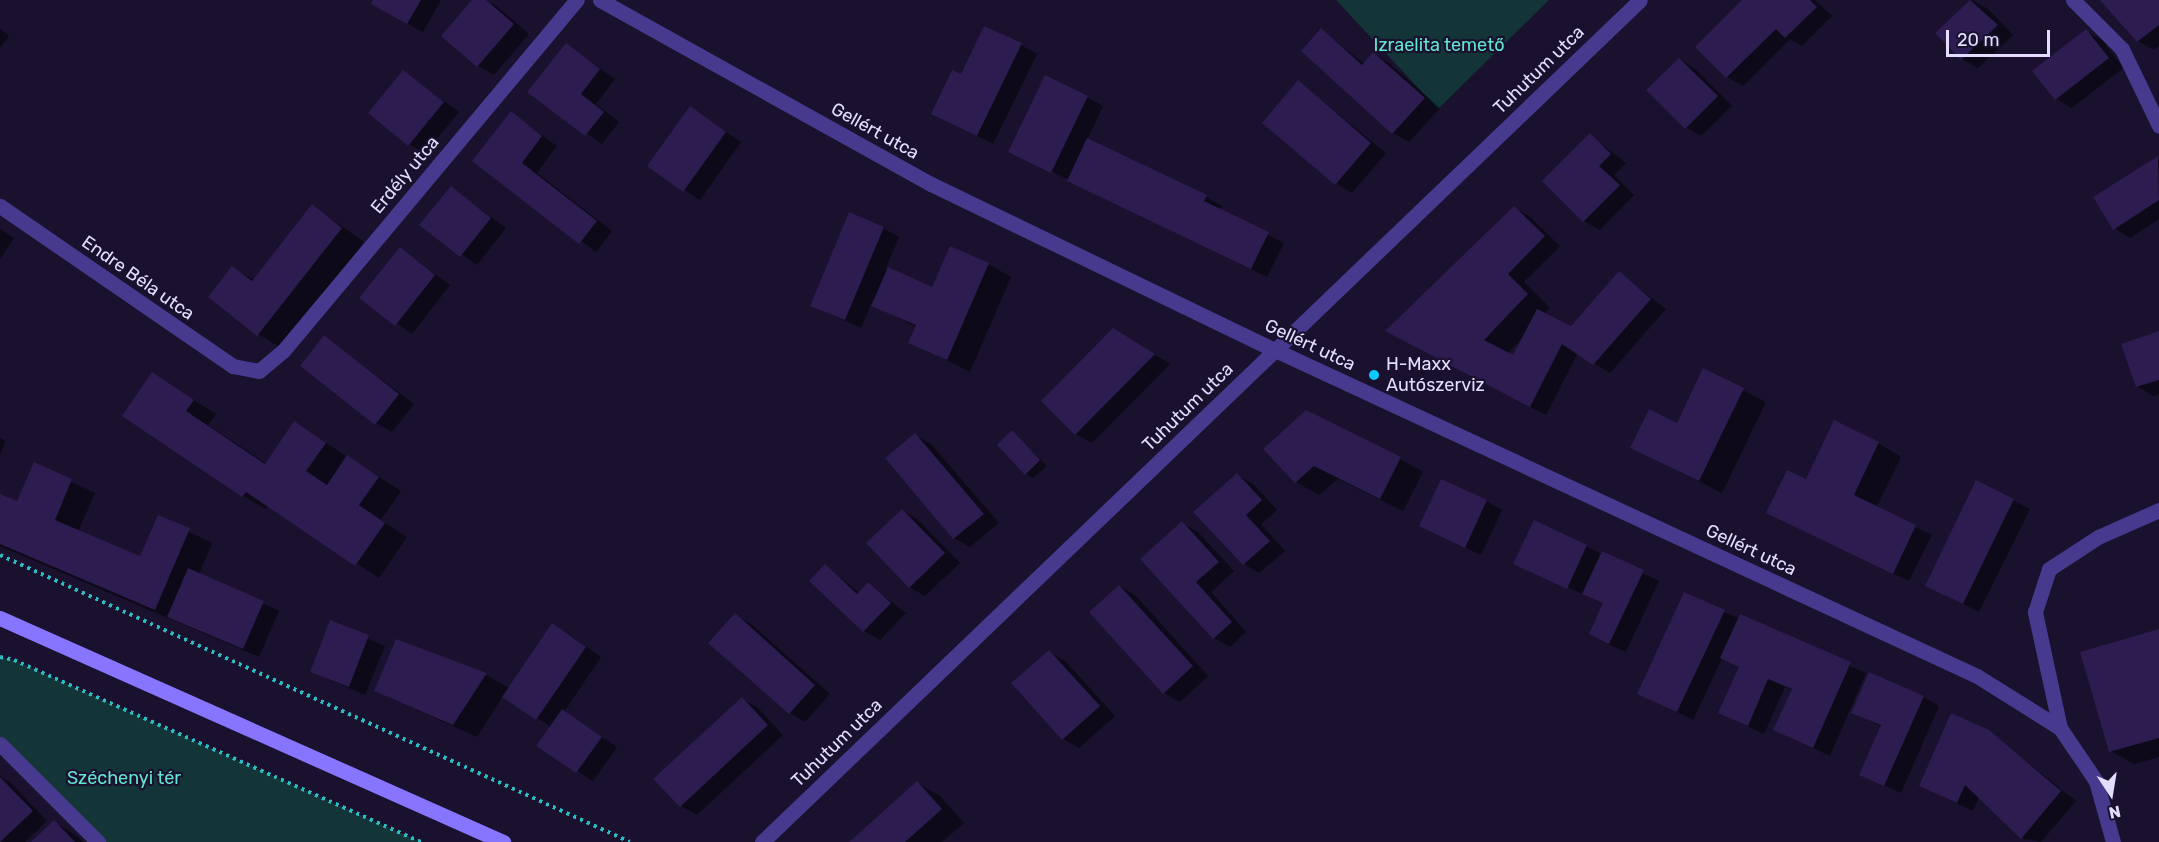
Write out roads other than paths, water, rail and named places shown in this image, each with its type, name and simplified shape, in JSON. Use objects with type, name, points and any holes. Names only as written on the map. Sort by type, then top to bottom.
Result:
[{"type":"street","name":"Erdély utca","points":[[259,371],[283,351],[577,0]]},
{"type":"street","name":"Gellért utca","points":[[600,0],[931,184],[1275,350],[1977,676],[2060,728],[2096,781],[2113,842]]},
{"type":"street","name":"Tuhutum utca","points":[[762,842],[1640,0]]},
{"type":"street","points":[[2073,0],[2122,49],[2159,126]]},
{"type":"street","name":"Endre Béla utca","points":[[0,206],[232,366],[259,371]]},
{"type":"street","points":[[2060,728],[2035,612],[2049,569],[2098,537],[2159,510]]},
{"type":"street","points":[[0,618],[503,842]]},
{"type":"street","points":[[0,744],[98,842]]},
{"type":"place","name":"H-Maxx Autószerviz","points":[[1374,375]]},
{"type":"park label","name":"Izraelita temető","points":[[1439,45]]},
{"type":"park label","name":"Széchenyi tér","points":[[124,778]]}]
